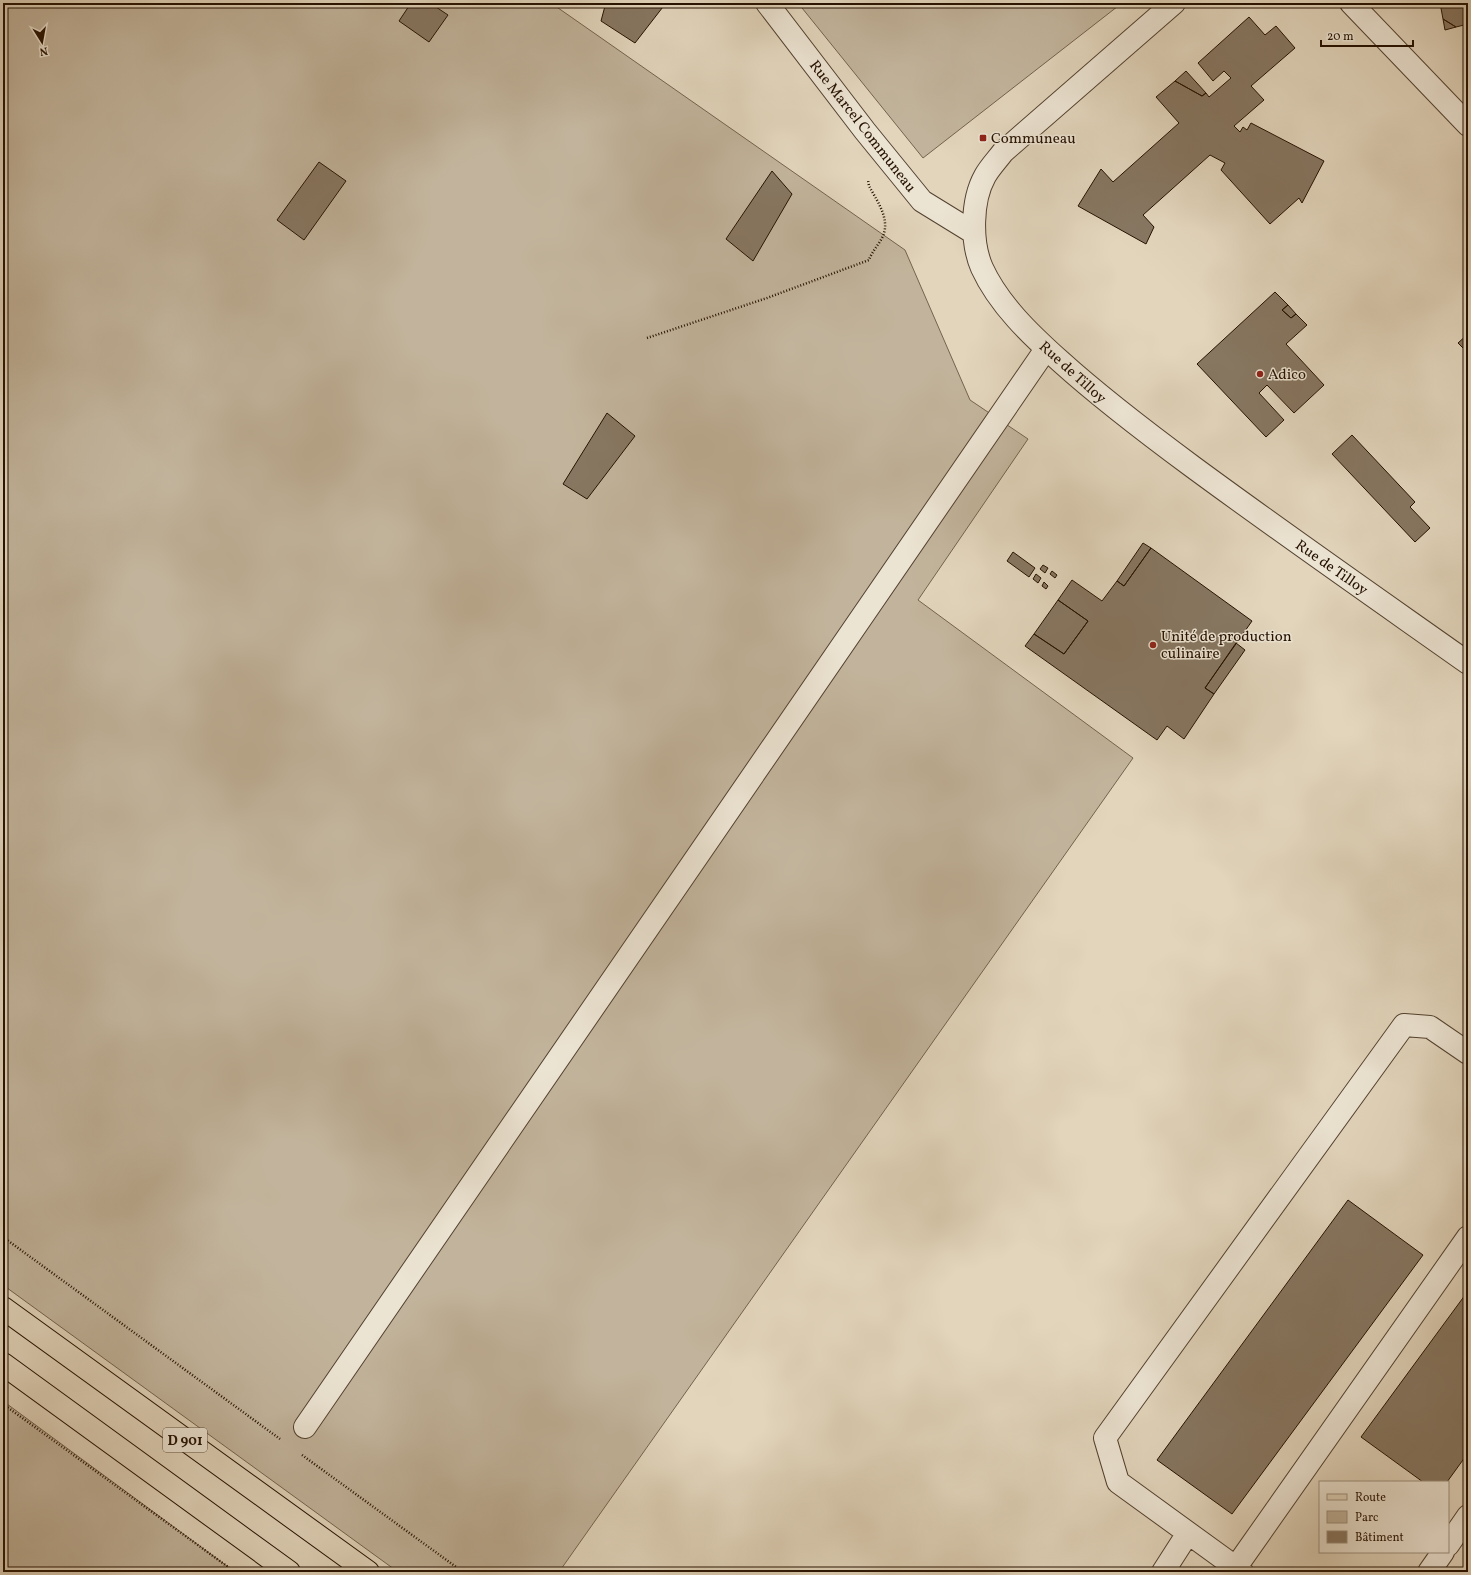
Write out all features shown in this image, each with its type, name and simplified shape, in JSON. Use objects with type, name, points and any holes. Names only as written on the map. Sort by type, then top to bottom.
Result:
[{"type":"main road","name":"D 901","points":[[3,1308],[368,1572]]},
{"type":"main road","points":[[3,1364],[289,1572]]},
{"type":"street","name":"Rue Marcel Communeau","points":[[767,3],[865,131],[922,201],[974,233]]},
{"type":"street","name":"Rue de Tilloy","points":[[1174,3],[1003,152],[984,178],[978,194],[974,233],[977,251],[982,267],[990,284],[1022,325],[1046,349],[1113,408],[1261,518],[1468,663]]},
{"type":"street","points":[[1351,3],[1468,125]]},
{"type":"street","points":[[305,1427],[1046,349]]},
{"type":"street","points":[[1468,1053],[1430,1027],[1404,1025],[1105,1438],[1118,1482],[1239,1570],[1468,1237]]},
{"type":"street","points":[[1449,1544],[1468,1516]]},
{"type":"street","points":[[1163,1572],[1188,1533]]},
{"type":"street","points":[[1429,1572],[1442,1553]]},
{"type":"path","points":[[647,338],[768,298],[868,260],[884,233],[885,218],[869,186],[868,178]]},
{"type":"path","points":[[3,1237],[282,1440]]},
{"type":"path","points":[[3,1404],[235,1572]]},
{"type":"path","points":[[301,1454],[463,1572]]},
{"type":"green space","points":[[3,3],[551,3],[905,250],[970,400],[1028,439],[918,600],[1133,758],[559,1572],[398,1572],[3,1285]]},
{"type":"green space","points":[[798,3],[1122,3],[923,158]]},
{"type":"green space","points":[[3,1401],[235,1572],[3,1572]]},
{"type":"building","points":[[411,3],[430,3],[448,15],[429,42],[399,21]]},
{"type":"building","points":[[601,3],[666,3],[635,43],[601,21],[605,6]]},
{"type":"building","points":[[1440,3],[1468,3],[1468,24],[1456,27],[1443,19]]},
{"type":"building","points":[[1249,17],[1265,35],[1276,26],[1295,48],[1251,86],[1264,100],[1234,126],[1240,132],[1243,127],[1247,130],[1251,123],[1324,161],[1302,203],[1299,198],[1270,224],[1221,170],[1225,163],[1210,155],[1143,215],[1154,227],[1146,244],[1078,206],[1101,169],[1113,182],[1179,123],[1156,97],[1175,81],[1202,96],[1206,93],[1209,97],[1231,78],[1224,71],[1213,81],[1198,63]]},
{"type":"building","points":[[1443,19],[1456,27],[1445,30]]},
{"type":"building","points":[[1186,71],[1206,93],[1202,96],[1175,81]]},
{"type":"building","points":[[319,162],[346,181],[304,240],[277,220]]},
{"type":"building","points":[[772,171],[792,194],[753,261],[726,239]]},
{"type":"building","name":"Adico","points":[[1275,292],[1288,305],[1282,310],[1291,318],[1296,314],[1307,325],[1286,344],[1324,385],[1294,413],[1267,385],[1259,393],[1284,420],[1266,437],[1197,364]]},
{"type":"building","points":[[1288,305],[1296,314],[1291,318],[1282,310]]},
{"type":"building","points":[[1468,334],[1468,353],[1458,343]]},
{"type":"building","points":[[607,413],[635,436],[587,499],[563,484]]},
{"type":"building","points":[[1352,435],[1415,502],[1410,507],[1430,528],[1415,542],[1332,454]]},
{"type":"building","points":[[1143,543],[1151,548],[1124,586],[1117,581]]},
{"type":"building","name":"Unité de production culinaire","points":[[1151,548],[1252,621],[1205,688],[1214,694],[1184,739],[1167,726],[1157,740],[1025,646],[1034,634],[1064,654],[1088,621],[1058,600],[1072,580],[1102,601],[1117,581],[1124,586]]},
{"type":"building","points":[[1013,552],[1035,568],[1029,577],[1007,561]]},
{"type":"building","points":[[1043,565],[1048,568],[1045,573],[1040,569]]},
{"type":"building","points":[[1052,571],[1057,575],[1055,578],[1050,574]]},
{"type":"building","points":[[1036,574],[1041,578],[1038,583],[1033,579]]},
{"type":"building","points":[[1044,582],[1048,586],[1046,589],[1042,586]]},
{"type":"building","points":[[1058,600],[1088,621],[1064,654],[1034,634]]},
{"type":"building","points":[[1236,643],[1245,650],[1214,694],[1205,688]]},
{"type":"building","points":[[1348,1200],[1423,1255],[1232,1514],[1157,1460]]},
{"type":"building","points":[[1468,1291],[1468,1453],[1448,1481],[1422,1481],[1361,1437]]},
{"type":"place","name":"Communeau","points":[[983,138]]},
{"type":"place","name":"Adico","points":[[1260,374]]},
{"type":"place","name":"Unité de production culinaire","points":[[1153,645]]}]
